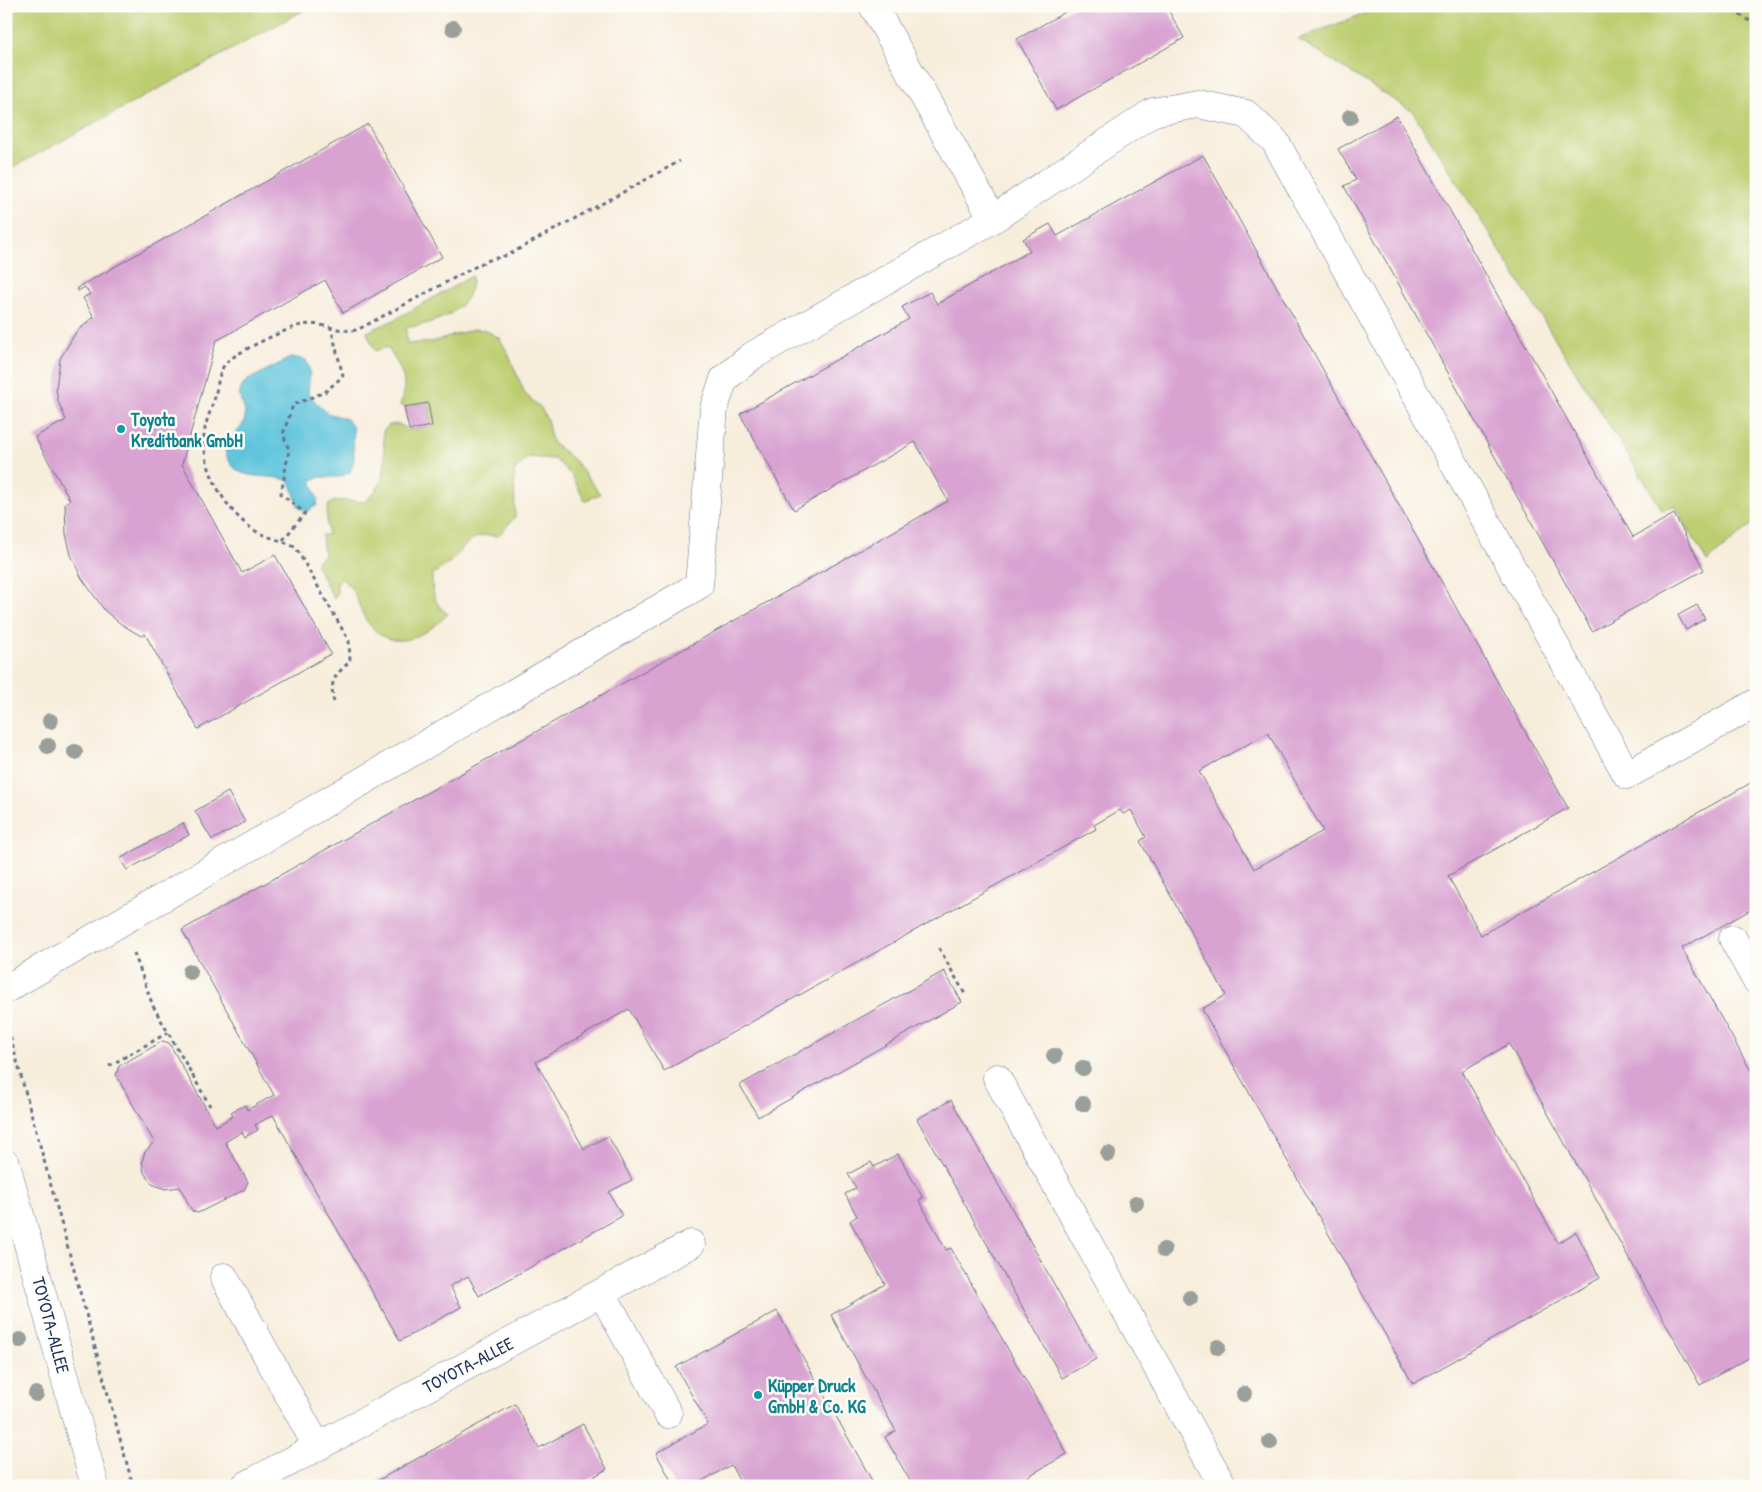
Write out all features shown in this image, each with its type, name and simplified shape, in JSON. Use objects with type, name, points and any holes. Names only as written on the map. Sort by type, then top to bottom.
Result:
[{"type":"street","points":[[873,6],[993,219]]},
{"type":"street","points":[[6,989],[699,585],[714,408],[724,379],[752,356],[993,219],[1153,112],[1198,104],[1246,114],[1275,141],[1627,774],[1756,703]]},
{"type":"street","points":[[1733,939],[1756,980]]},
{"type":"street","points":[[997,1078],[1223,1486]]},
{"type":"street","name":"TOYOTA-ALLEE","points":[[6,1164],[94,1486]]},
{"type":"street","name":"TOYOTA-ALLEE","points":[[245,1486],[690,1244]]},
{"type":"street","points":[[224,1277],[317,1446]]},
{"type":"street","points":[[602,1292],[668,1414]]},
{"type":"path","points":[[1726,6],[1756,25]]},
{"type":"path","points":[[334,702],[331,687],[335,676],[350,660],[349,641],[296,548],[283,540],[265,536],[251,529],[225,500],[208,467],[204,439],[224,365],[237,354],[301,325],[322,324],[344,332],[357,330],[486,261],[508,254],[680,161]]},
{"type":"path","points":[[283,540],[306,513],[282,494],[289,450],[283,434],[293,405],[325,392],[343,376],[331,328]]},
{"type":"path","points":[[122,922],[153,1006],[210,1106]]},
{"type":"path","points":[[939,948],[966,996]]},
{"type":"path","points":[[6,1020],[133,1486]]},
{"type":"path","points":[[109,1066],[168,1032]]},
{"type":"green space","points":[[6,6],[312,6],[6,171]]},
{"type":"green space","points":[[1384,6],[1756,6],[1756,521],[1707,562],[1675,505],[1663,511],[1413,112],[1298,39]]},
{"type":"green space","points":[[472,276],[471,288],[466,299],[459,307],[440,319],[406,328],[407,344],[432,342],[474,329],[485,330],[499,338],[507,351],[525,394],[541,408],[547,420],[552,442],[575,461],[600,494],[585,501],[572,476],[555,459],[528,457],[514,472],[515,517],[498,536],[488,535],[474,538],[449,563],[432,574],[434,597],[439,606],[448,614],[429,630],[418,636],[397,640],[386,638],[376,632],[367,621],[355,594],[342,579],[337,582],[337,594],[334,599],[315,563],[324,555],[322,535],[328,535],[327,513],[331,503],[335,501],[364,502],[373,494],[378,486],[382,478],[385,461],[383,431],[389,425],[399,424],[409,430],[432,426],[428,403],[404,407],[400,405],[404,381],[399,367],[387,347],[375,351],[367,332],[394,320]]},
{"type":"water","points":[[292,357],[306,360],[310,371],[308,394],[327,413],[347,419],[353,428],[354,460],[350,472],[340,477],[320,477],[312,480],[317,505],[308,511],[299,508],[291,484],[287,480],[242,473],[229,461],[225,450],[244,421],[245,412],[240,392],[246,381]]},
{"type":"building","points":[[1076,6],[1166,6],[1184,38],[1056,110],[1017,39]]},
{"type":"building","points":[[1397,116],[1633,537],[1674,514],[1704,570],[1592,631],[1344,186],[1356,180],[1338,149]]},
{"type":"building","name":"Toyota Kreditbank GmbH","points":[[368,124],[442,257],[343,313],[325,280],[216,341],[182,464],[242,573],[275,555],[331,654],[198,729],[145,634],[141,636],[121,624],[105,611],[81,577],[71,555],[66,534],[65,503],[70,500],[35,437],[66,420],[58,401],[56,388],[60,359],[76,332],[94,317],[83,298],[90,294],[85,287],[78,291],[77,288]]},
{"type":"building","points":[[1203,155],[1568,808],[1448,876],[1481,935],[1756,780],[1756,907],[1682,948],[1756,1080],[1756,1354],[1700,1385],[1509,1044],[1462,1071],[1558,1243],[1576,1232],[1600,1278],[1413,1384],[1202,1009],[1226,995],[1140,841],[1146,837],[1131,810],[1123,814],[1120,810],[1094,825],[1096,829],[664,1071],[629,1009],[536,1062],[584,1149],[608,1136],[632,1180],[609,1192],[622,1216],[479,1296],[468,1276],[450,1286],[461,1307],[400,1341],[273,1115],[255,1125],[258,1130],[245,1137],[242,1132],[225,1142],[248,1182],[244,1190],[198,1213],[192,1211],[180,1187],[165,1189],[152,1184],[144,1173],[142,1161],[145,1152],[154,1142],[116,1075],[119,1066],[163,1041],[169,1043],[216,1126],[233,1116],[231,1112],[245,1105],[247,1110],[274,1095],[182,930],[948,501],[915,442],[794,510],[740,414],[909,319],[902,307],[930,292],[937,304],[1030,251],[1023,239],[1050,224],[1057,236]],"holes":[[[1268,733],[1323,831],[1254,869],[1199,771]]]},
{"type":"building","points":[[428,403],[432,426],[409,430],[404,407]]},
{"type":"building","points":[[1697,605],[1705,619],[1686,630],[1678,615]]},
{"type":"building","points":[[228,792],[245,822],[212,840],[195,811]]},
{"type":"building","points":[[183,823],[189,835],[127,870],[120,859]]},
{"type":"building","points":[[944,971],[962,1002],[758,1117],[740,1085]]},
{"type":"building","points":[[951,1100],[1096,1359],[1062,1378],[917,1119]]},
{"type":"building","points":[[898,1154],[923,1198],[919,1200],[946,1250],[951,1248],[1067,1454],[1011,1486],[913,1486],[885,1437],[896,1431],[831,1315],[885,1284],[850,1221],[857,1216],[845,1194],[856,1188],[848,1174],[871,1162],[874,1167]]},
{"type":"building","name":"Küpper Druck GmbH & Co. KG","points":[[777,1311],[875,1486],[742,1486],[731,1465],[693,1486],[674,1486],[656,1453],[708,1424],[676,1367]]},
{"type":"building","points":[[515,1404],[539,1448],[583,1424],[607,1469],[578,1486],[368,1486]]},
{"type":"place","name":"Toyota Kreditbank GmbH","points":[[121,429]]},
{"type":"place","name":"Küpper Druck GmbH & Co. KG","points":[[758,1395]]}]
